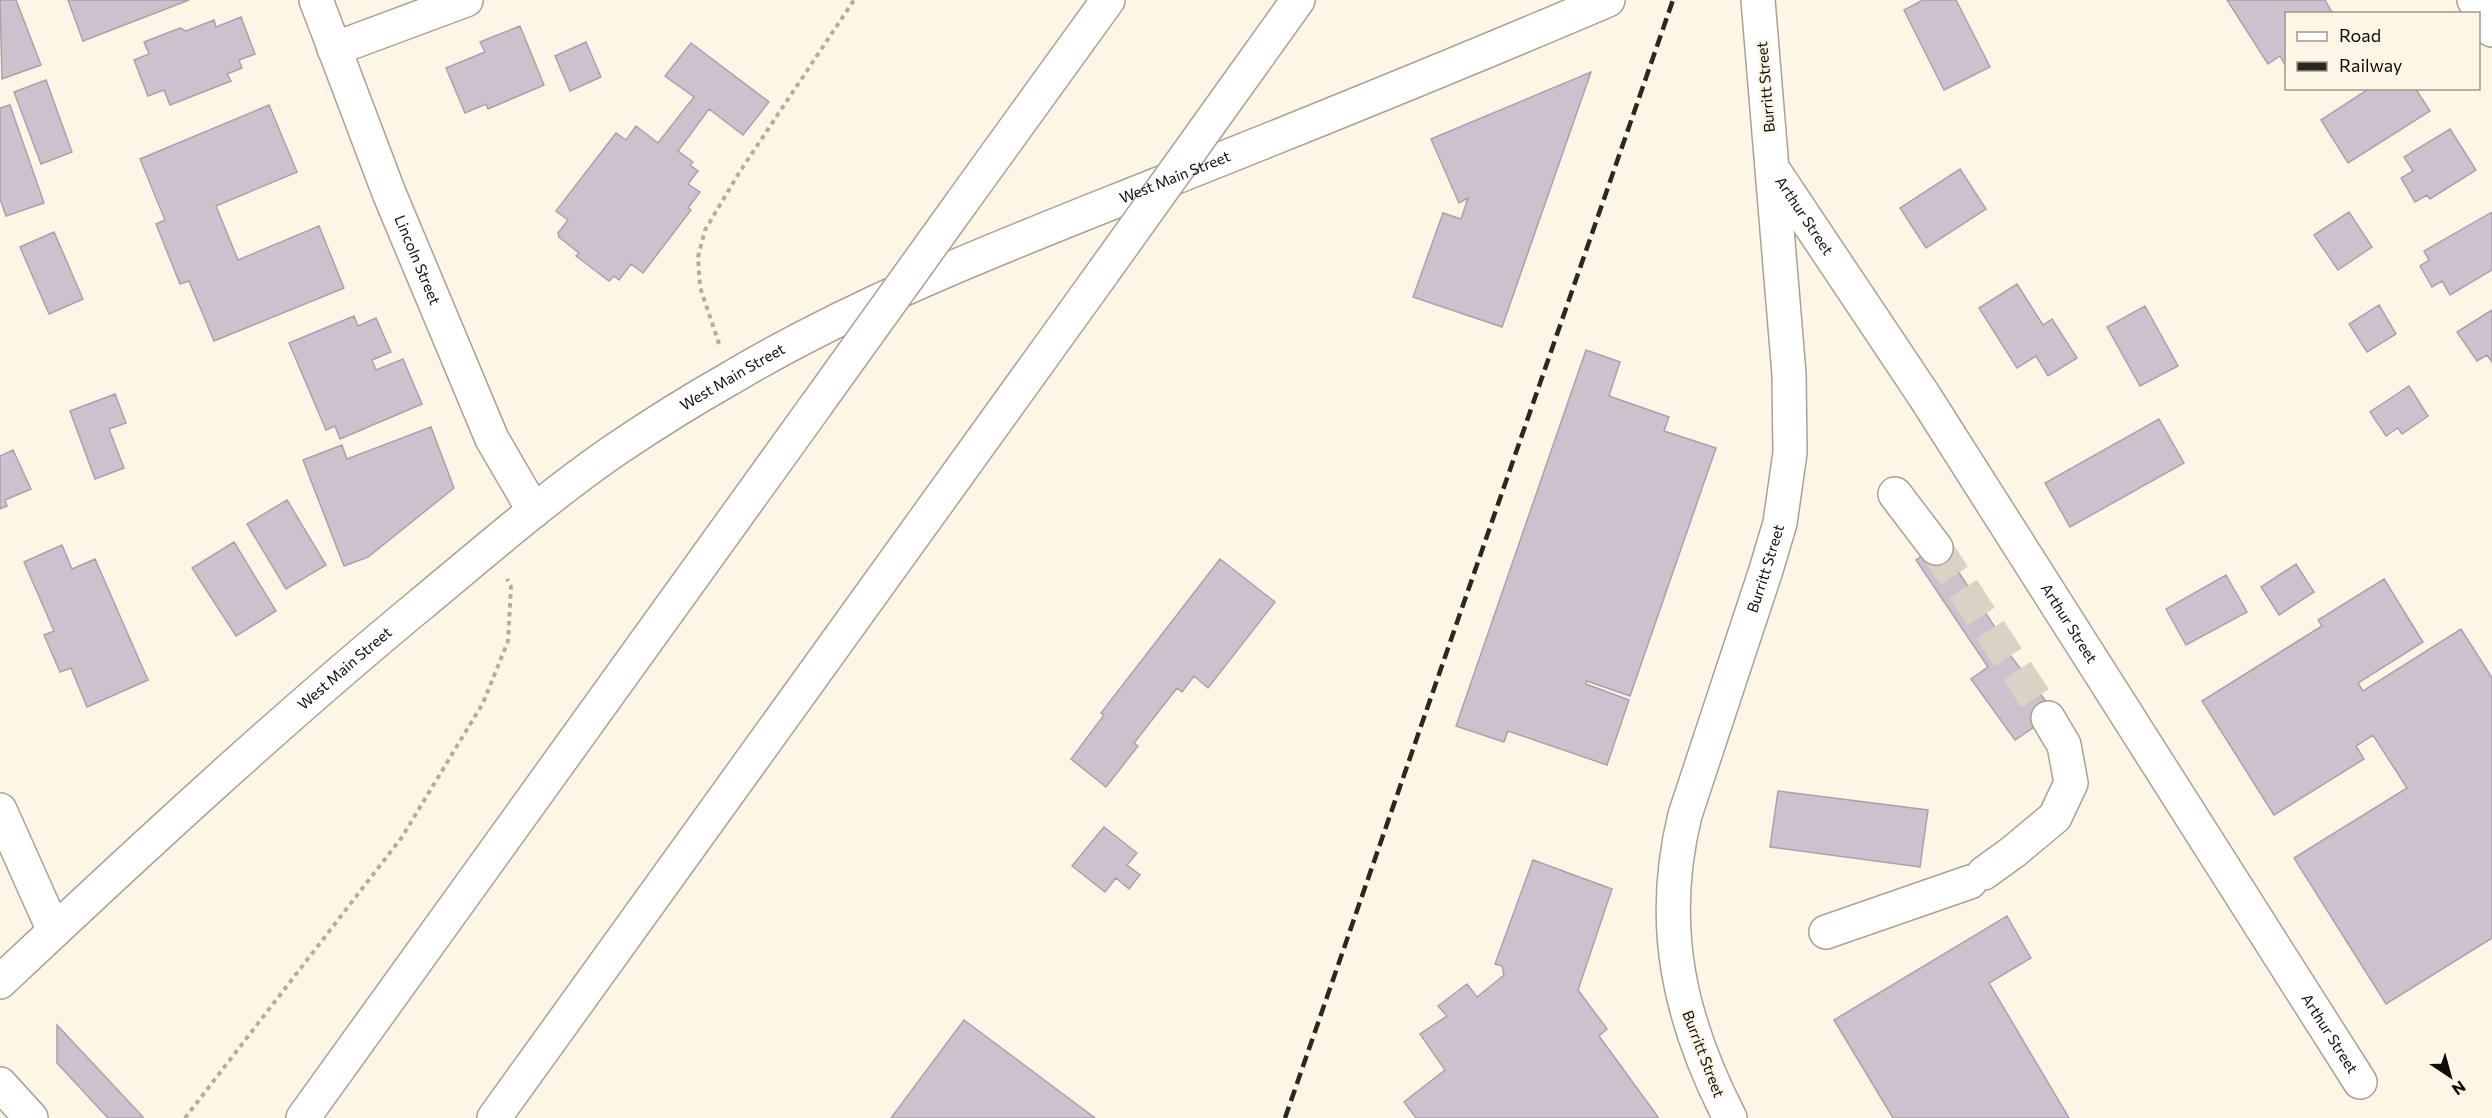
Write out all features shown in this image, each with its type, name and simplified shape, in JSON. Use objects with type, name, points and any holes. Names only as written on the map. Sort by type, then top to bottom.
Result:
[{"type":"main road","name":"Lincoln Street","points":[[316,0],[389,193],[492,439],[534,511]]},
{"type":"main road","points":[[334,49],[466,0]]},
{"type":"main road","points":[[303,1118],[1108,0]]},
{"type":"main road","points":[[495,1118],[1298,0]]},
{"type":"main road","name":"West Main Street","points":[[0,982],[284,720],[534,511],[615,451],[690,402],[754,365],[873,304],[1003,247],[1395,90],[1608,0]]},
{"type":"main road","name":"Burritt Street","points":[[1730,1118],[1698,1049],[1682,998],[1674,944],[1673,892],[1676,857],[1684,815],[1774,548],[1788,477],[1791,432],[1788,374],[1758,0]]},
{"type":"main road","points":[[2474,0],[2492,30]]},
{"type":"main road","name":"Arthur Street","points":[[1773,170],[1925,397],[2360,1082]]},
{"type":"main road","points":[[1895,494],[1936,548]]},
{"type":"main road","points":[[1826,932],[1977,878],[2055,817],[2071,783],[2064,745],[2048,718]]},
{"type":"main road","points":[[0,810],[54,931]]},
{"type":"main road","points":[[0,1084],[31,1118]]},
{"type":"path","points":[[716,336],[700,287],[698,257],[705,230],[739,173],[854,0]]},
{"type":"path","points":[[185,1118],[402,837],[483,703],[508,641],[511,587]]},
{"type":"building","points":[[0,0],[16,0],[41,65],[2,79]]},
{"type":"building","points":[[68,0],[189,0],[83,41]]},
{"type":"building","points":[[1923,0],[1956,0],[1990,67],[1944,90],[1904,10]]},
{"type":"building","points":[[2227,0],[2325,0],[2332,12],[2285,12],[2285,65],[2280,56],[2268,64]]},
{"type":"building","points":[[241,17],[255,54],[239,60],[242,68],[227,74],[231,81],[170,105],[164,90],[148,96],[134,60],[149,54],[144,42],[180,28],[186,31],[214,20],[216,27]]},
{"type":"building","points":[[520,26],[544,85],[488,109],[486,104],[465,113],[446,68],[485,52],[480,42]]},
{"type":"building","points":[[586,42],[601,77],[570,91],[555,56]]},
{"type":"building","points":[[691,43],[769,102],[743,135],[709,109],[678,151],[693,162],[690,165],[698,171],[688,184],[700,192],[688,208],[691,210],[643,273],[631,264],[619,280],[614,276],[609,281],[576,256],[579,253],[559,237],[558,233],[568,220],[556,211],[616,133],[626,140],[636,126],[658,143],[694,97],[665,76]]},
{"type":"building","points":[[1591,72],[1502,327],[1413,297],[1443,213],[1461,219],[1468,198],[1459,203],[1431,139]]},
{"type":"building","points":[[46,80],[72,152],[41,164],[14,92]]},
{"type":"building","points":[[2367,90],[2416,90],[2430,111],[2348,163],[2321,120]]},
{"type":"building","points":[[10,105],[44,203],[6,216],[0,199],[0,108]]},
{"type":"building","points":[[269,105],[297,172],[216,206],[238,260],[319,226],[344,288],[214,341],[189,281],[180,284],[156,224],[165,220],[140,159]]},
{"type":"building","points":[[2450,129],[2476,170],[2430,199],[2427,195],[2415,202],[2401,178],[2413,171],[2404,157]]},
{"type":"building","points":[[1960,169],[1986,209],[1926,248],[1900,208]]},
{"type":"building","points":[[2349,212],[2372,247],[2338,270],[2314,235]]},
{"type":"building","points":[[2492,212],[2492,270],[2450,295],[2442,281],[2432,287],[2420,266],[2429,260],[2424,251]]},
{"type":"building","points":[[54,232],[83,299],[49,314],[20,247]]},
{"type":"building","points":[[2017,284],[2043,325],[2052,319],[2077,358],[2048,376],[2036,356],[2017,368],[1979,308]]},
{"type":"building","points":[[2379,305],[2396,334],[2367,352],[2349,324]]},
{"type":"building","points":[[2145,306],[2178,366],[2140,386],[2107,327]]},
{"type":"building","points":[[2492,310],[2492,362],[2487,355],[2477,361],[2457,332]]},
{"type":"building","points":[[354,316],[358,326],[376,318],[391,352],[372,360],[376,370],[403,359],[422,404],[340,439],[335,426],[326,430],[289,343]]},
{"type":"building","points":[[1586,350],[1620,362],[1609,396],[1669,417],[1664,431],[1716,448],[1630,696],[1587,681],[1586,684],[1629,700],[1607,765],[1508,731],[1504,742],[1456,726]]},
{"type":"building","points":[[2409,386],[2428,416],[2402,434],[2398,428],[2386,436],[2370,412]]},
{"type":"building","points":[[115,394],[126,423],[109,429],[124,468],[95,479],[70,411]]},
{"type":"building","points":[[2159,419],[2184,463],[2070,527],[2045,483]]},
{"type":"building","points":[[431,427],[454,488],[368,557],[344,566],[303,460],[342,445],[347,459]]},
{"type":"building","points":[[13,450],[31,489],[5,500],[7,506],[0,509],[0,456]]},
{"type":"building","points":[[287,500],[326,565],[286,589],[247,524]]},
{"type":"building","points":[[234,542],[276,611],[236,636],[192,568]]},
{"type":"building","points":[[1940,544],[2012,653],[2009,654],[2055,713],[2015,740],[1971,679],[1988,667],[1916,560]]},
{"type":"building","points":[[62,545],[72,569],[95,559],[148,680],[87,707],[71,668],[60,672],[44,635],[54,631],[24,562]]},
{"type":"building","points":[[1220,559],[1275,602],[1208,688],[1194,676],[1182,692],[1177,688],[1134,743],[1138,746],[1106,787],[1071,759],[1104,715],[1101,713]]},
{"type":"building","points":[[2296,564],[2314,592],[2279,615],[2261,587]]},
{"type":"building","points":[[2226,575],[2247,612],[2186,645],[2166,609]]},
{"type":"building","points":[[2384,579],[2423,642],[2358,683],[2363,691],[2461,629],[2492,678],[2492,938],[2386,1004],[2294,858],[2407,788],[2373,735],[2356,746],[2364,759],[2274,815],[2202,701],[2322,626],[2318,620]]},
{"type":"building","points":[[1778,791],[1928,810],[1920,867],[1770,847]]},
{"type":"building","points":[[1104,827],[1137,853],[1127,865],[1140,875],[1129,889],[1116,878],[1105,892],[1072,866]]},
{"type":"building","points":[[1533,860],[1612,889],[1578,990],[1607,1029],[1599,1036],[1658,1117],[1656,1118],[1416,1118],[1404,1102],[1445,1070],[1420,1034],[1447,1016],[1438,1006],[1467,984],[1477,997],[1504,975],[1502,966],[1495,964]]},
{"type":"building","points":[[2007,916],[2031,958],[1989,983],[2069,1118],[1893,1118],[1834,1020]]},
{"type":"building","points":[[964,1020],[1095,1118],[891,1118]]},
{"type":"building","points":[[57,1025],[142,1118],[108,1118],[57,1063]]},
{"type":"tunnel","points":[[1936,548],[2048,718]]},
{"type":"railway","points":[[1285,1118],[1673,0]]}]
